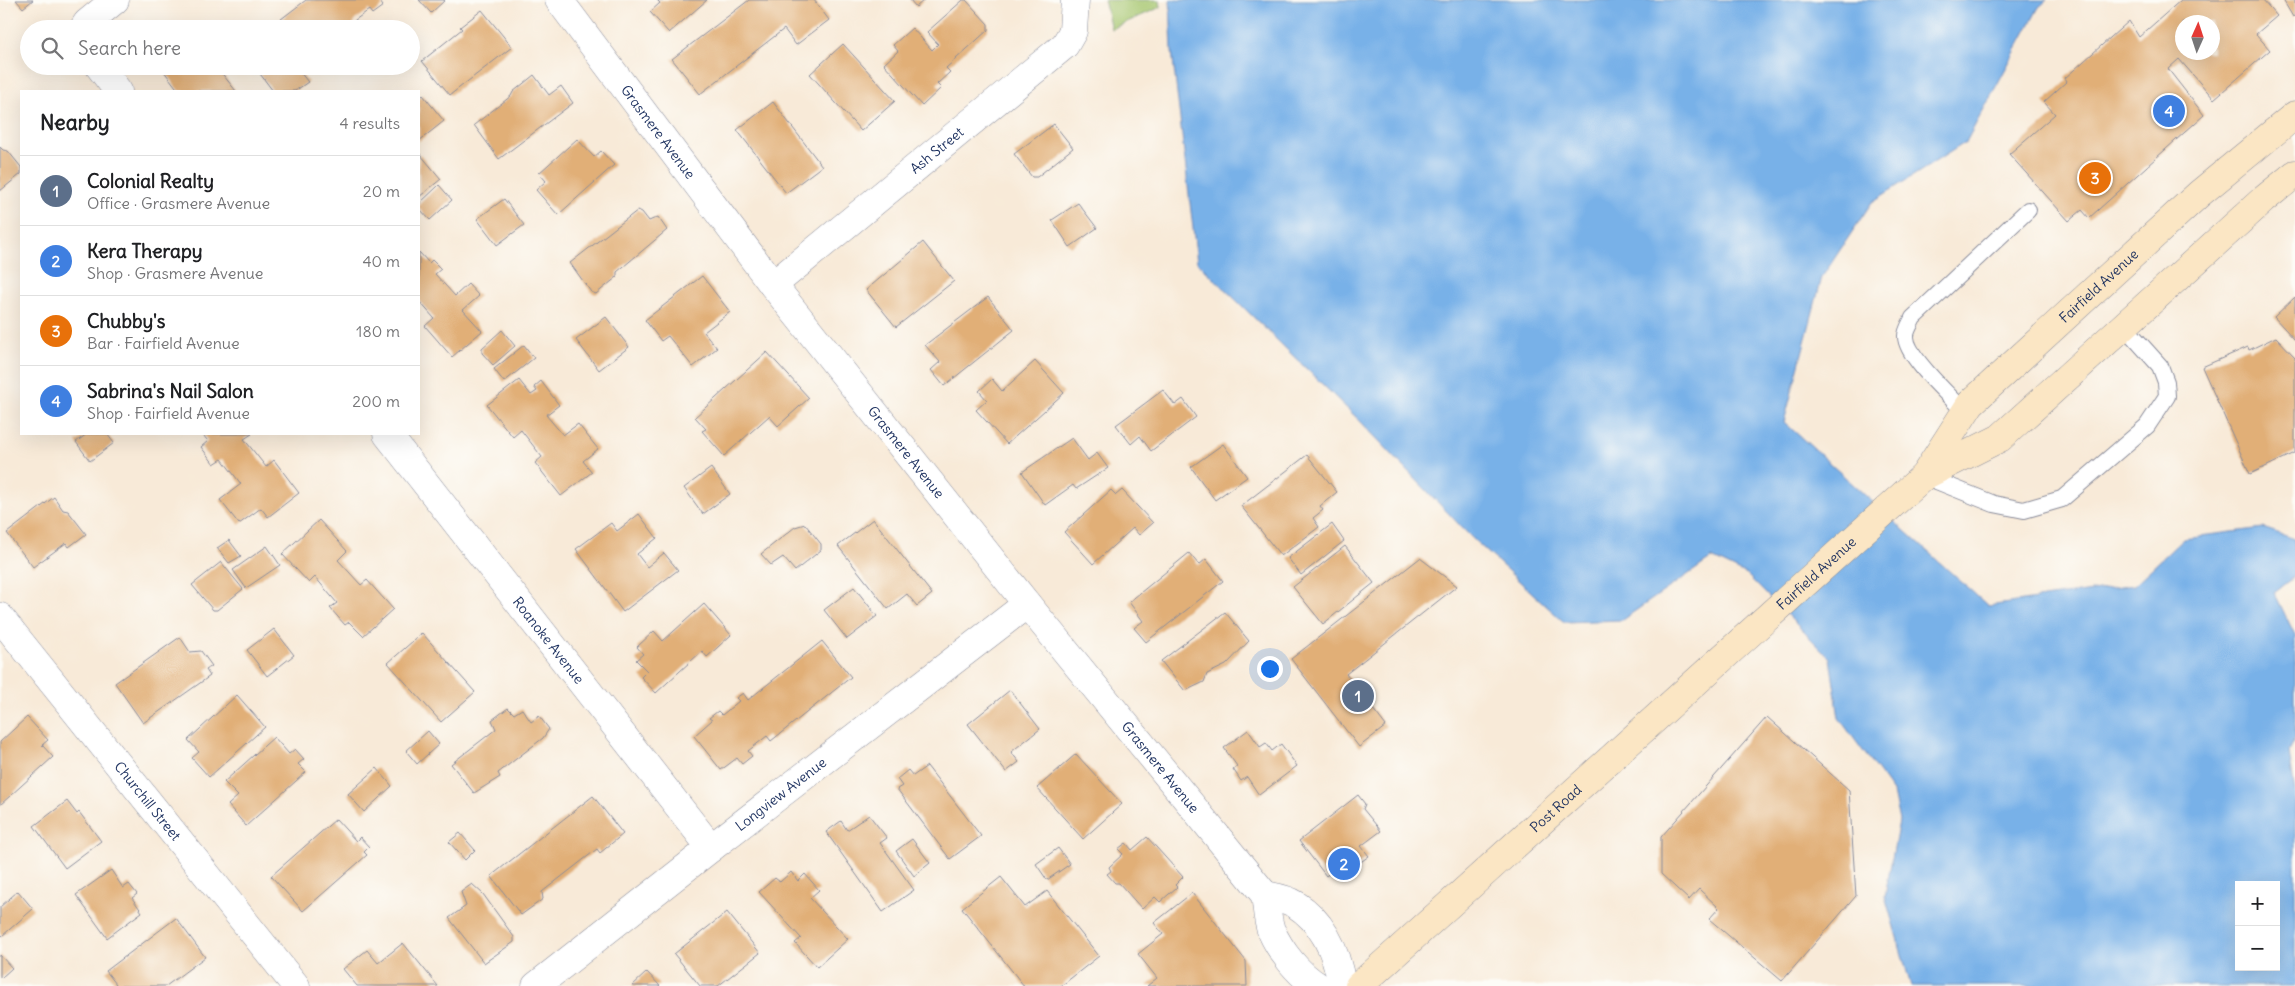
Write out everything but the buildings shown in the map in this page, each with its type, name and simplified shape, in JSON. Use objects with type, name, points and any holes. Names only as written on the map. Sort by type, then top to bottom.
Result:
[{"type":"main road","name":"Fairfield Avenue","points":[[1924,476],[1971,403],[2199,194],[2295,115]]},
{"type":"main road","name":"Fairfield Avenue","points":[[1753,631],[1924,476],[2000,438],[2263,200],[2295,174]]},
{"type":"main road","name":"Post Road","points":[[1360,986],[1753,631]]},
{"type":"street","points":[[91,20],[115,0]]},
{"type":"street","name":"Grasmere Avenue","points":[[559,0],[773,285],[1027,604],[1265,895]]},
{"type":"street","name":"Ash Street","points":[[773,285],[1065,45],[1074,31],[1075,0]]},
{"type":"street","points":[[106,75],[117,90]]},
{"type":"street","name":"Roanoke Avenue","points":[[387,435],[711,848]]},
{"type":"street","name":"Longview Avenue","points":[[536,986],[1027,604]]},
{"type":"street","name":"Churchill Street","points":[[0,617],[296,986]]},
{"type":"street","points":[[1318,986],[1302,975],[1278,944],[1270,929],[1265,895],[1295,904],[1310,917],[1331,943],[1338,963],[1342,986]]},
{"type":"lane","points":[[1965,412],[1922,368],[1909,348],[1906,336],[1913,318],[2028,210]]},
{"type":"lane","points":[[1924,476],[1994,504],[2024,510],[2062,499],[2147,426],[2167,396],[2166,382],[2160,366],[2124,326]]},
{"type":"green space","points":[[1104,0],[1160,0],[1161,7],[1111,29]]},
{"type":"water","points":[[1170,0],[2047,0],[2039,7],[1966,142],[1872,202],[1822,277],[1784,422],[1988,606],[2134,585],[2184,538],[2263,528],[2295,539],[2295,576],[2274,592],[2295,635],[2295,737],[2289,752],[2295,793],[2295,986],[1911,986],[1885,896],[1899,821],[1893,792],[1839,718],[1830,658],[1747,575],[1712,558],[1622,620],[1564,622],[1472,538],[1361,422],[1197,262],[1172,51]]},
{"type":"place","name":"Sabrina's Nail Salon","points":[[2169,111]]},
{"type":"place","name":"Chubby's","points":[[2095,178]]},
{"type":"place","name":"Colonial Realty","points":[[1358,696]]},
{"type":"place","name":"Kera Therapy","points":[[1344,864]]}]
